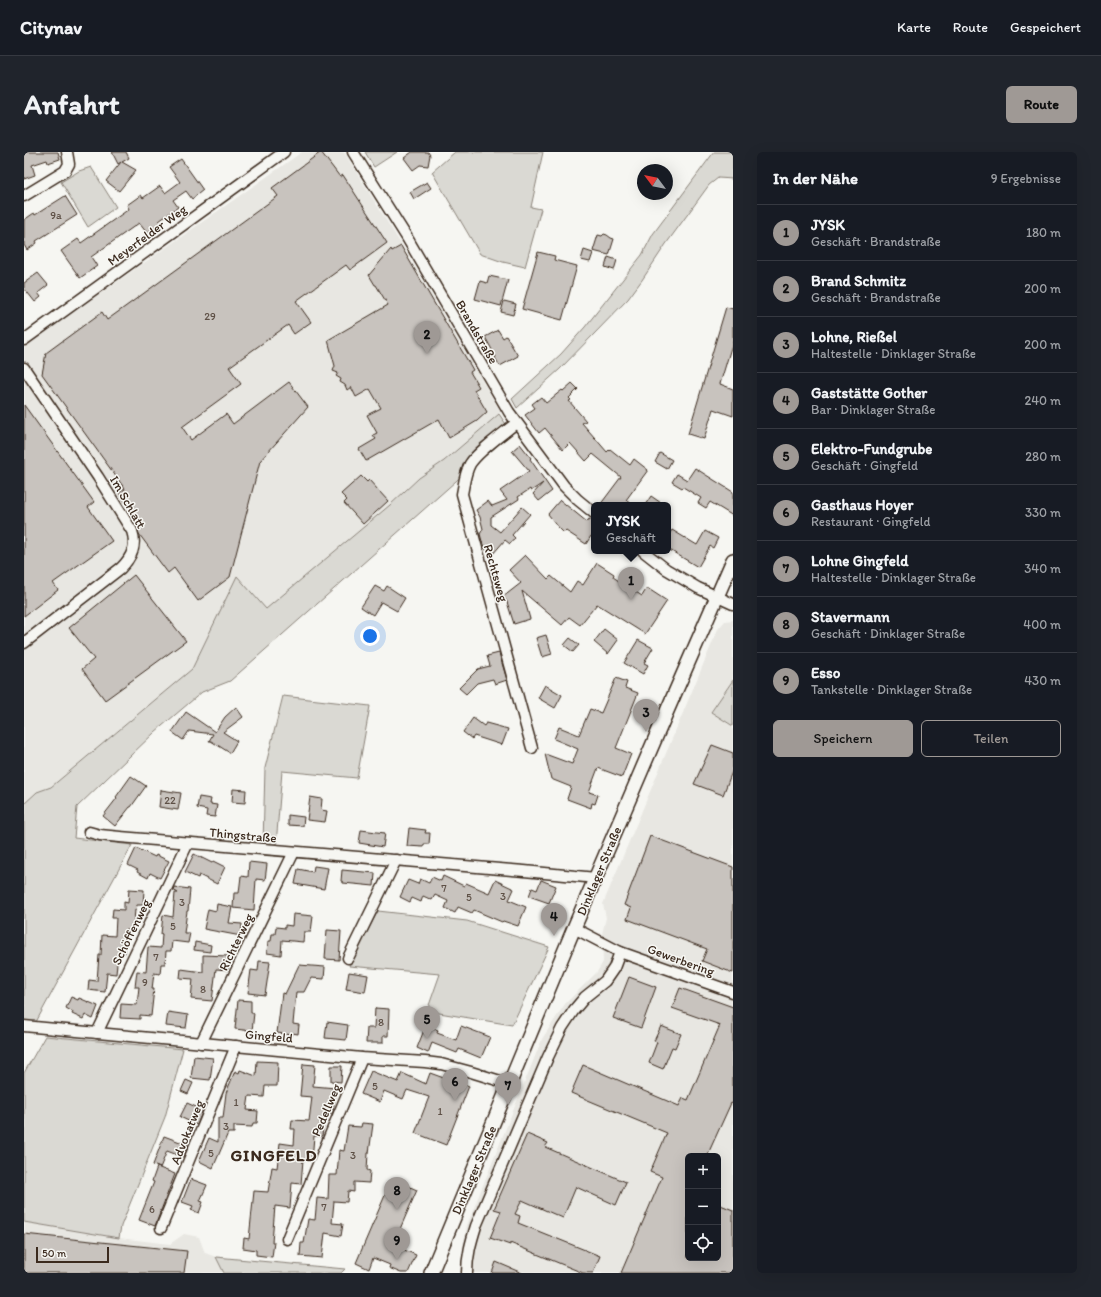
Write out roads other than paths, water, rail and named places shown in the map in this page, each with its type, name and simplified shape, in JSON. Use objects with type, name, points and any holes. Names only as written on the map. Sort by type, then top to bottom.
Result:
[{"type":"main road","name":"Dinklager Straße","points":[[431,1273],[574,928],[716,596],[733,560]]},
{"type":"street","points":[[24,196],[68,168],[69,164],[67,152]]},
{"type":"street","name":"Meyerfelder Weg","points":[[24,340],[284,152]]},
{"type":"street","name":"Brandstraße","points":[[353,152],[406,236],[501,400],[516,423],[564,486],[591,511]]},
{"type":"street","name":"Im Schlatt","points":[[24,368],[98,477],[128,524],[134,538],[133,553],[121,568],[24,643]]},
{"type":"street","name":"Rechtsweg","points":[[516,423],[479,454],[470,465],[465,477],[462,494],[532,748]]},
{"type":"street","points":[[647,554],[666,569],[698,588],[733,604]]},
{"type":"street","name":"Thingstraße","points":[[89,832],[100,835],[188,843],[596,878]]},
{"type":"street","name":"Schöffenweg","points":[[97,1033],[188,843]]},
{"type":"street","name":"Richterweg","points":[[201,1043],[294,852]]},
{"type":"street","points":[[348,958],[396,860]]},
{"type":"street","name":"Gewerbering","points":[[574,928],[620,952],[733,992]]},
{"type":"street","points":[[467,1273],[469,1248],[476,1226],[555,1042],[574,1010],[586,997],[605,981],[614,968],[620,952]]},
{"type":"street","name":"Gingfeld","points":[[24,1026],[362,1058],[425,1062],[441,1064],[510,1084]]},
{"type":"street","name":"Advokatweg","points":[[161,1228],[236,1046]]},
{"type":"street","name":"Pedellweg","points":[[287,1239],[362,1058]]},
{"type":"place","name":"Brand Schmitz","points":[[427,354]]},
{"type":"place","name":"JYSK","points":[[631,600]]},
{"type":"place","name":"Lohne, Rießel","points":[[646,732]]},
{"type":"place","name":"Gaststätte Gother","points":[[554,936]]},
{"type":"place","name":"Elektro-Fundgrube","points":[[427,1039]]},
{"type":"place","name":"Gasthaus Hoyer","points":[[455,1101]]},
{"type":"place","name":"Lohne Gingfeld","points":[[508,1105]]},
{"type":"place","name":"Stavermann","points":[[397,1210]]},
{"type":"place","name":"Esso","points":[[397,1260]]},
{"type":"district","name":"GINGFELD","points":[[274,1155]]}]
